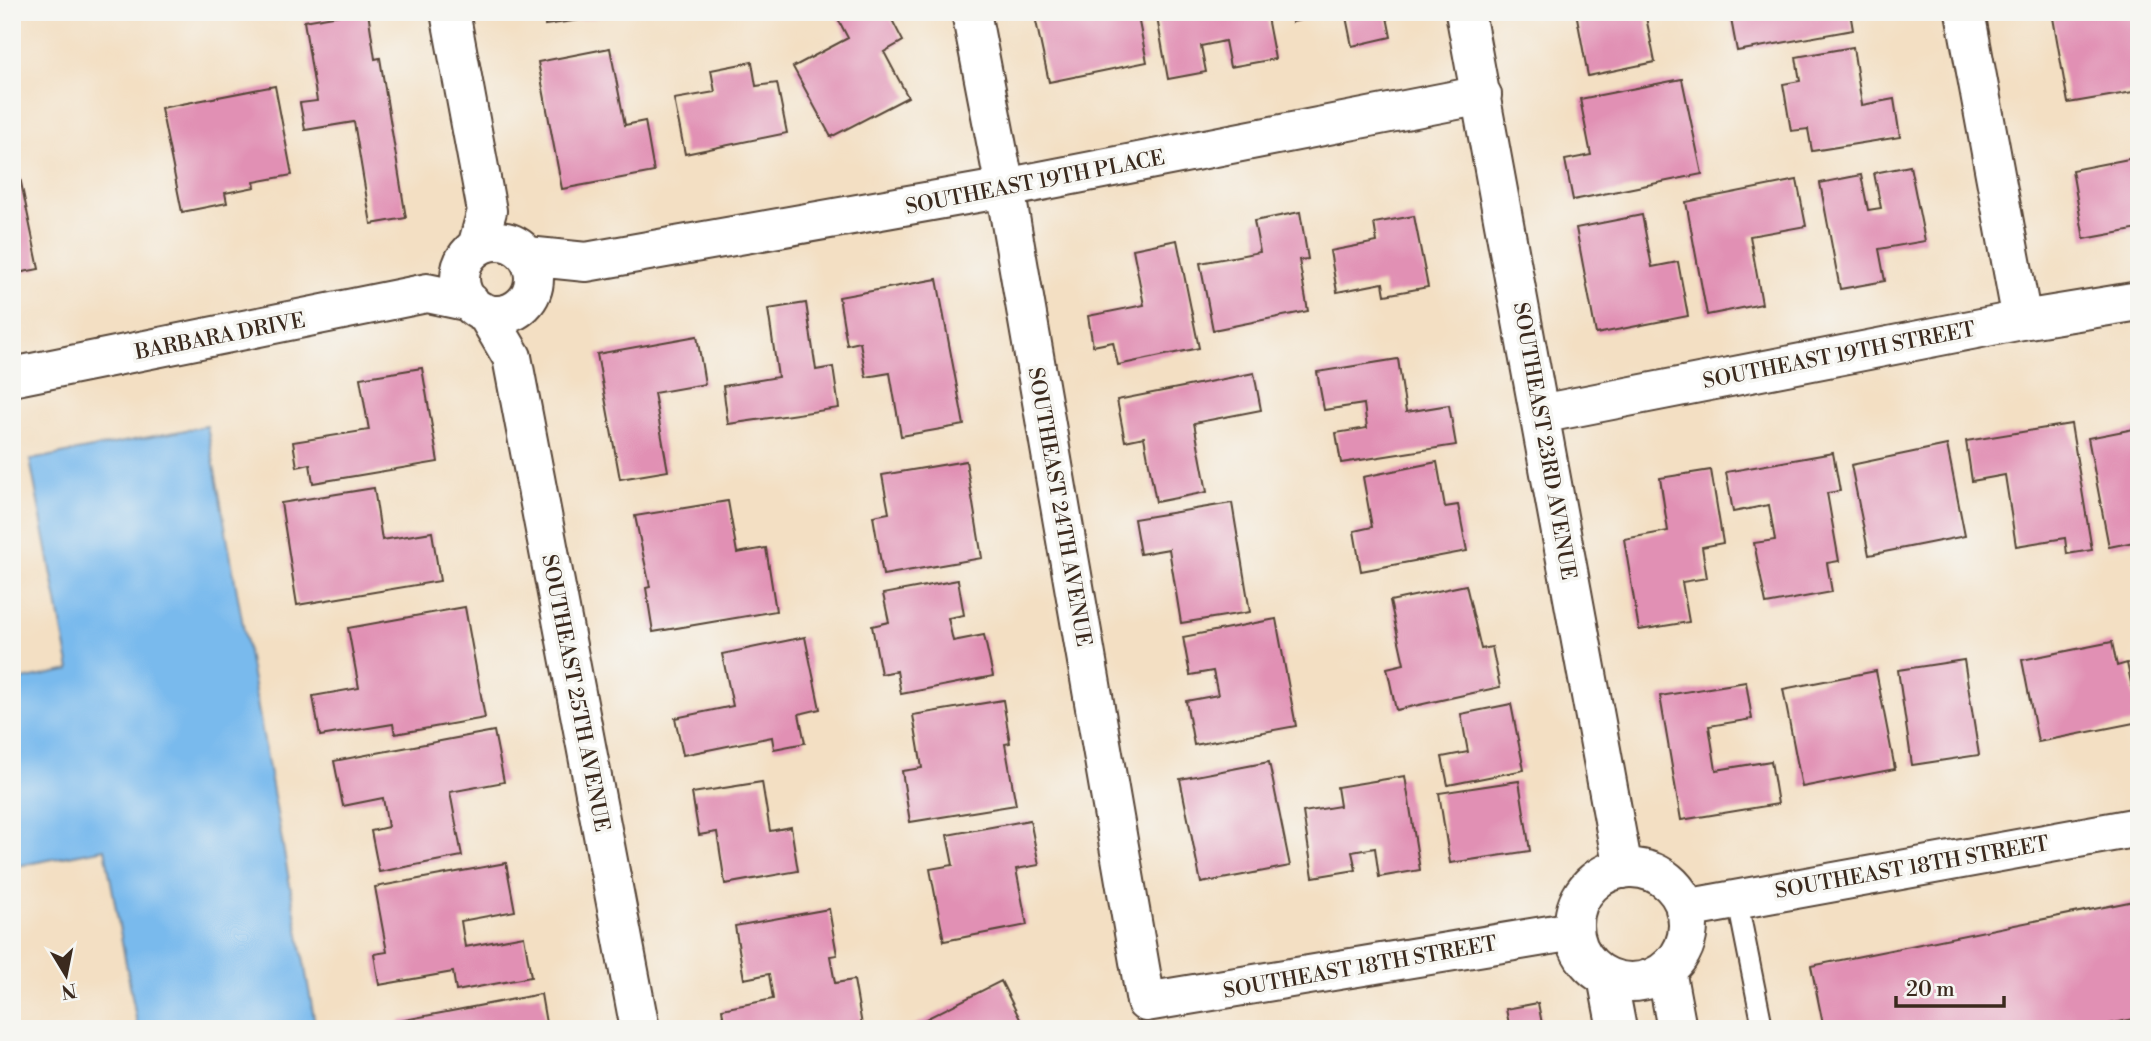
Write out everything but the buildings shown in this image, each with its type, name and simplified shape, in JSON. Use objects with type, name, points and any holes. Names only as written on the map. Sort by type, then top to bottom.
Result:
[{"type":"street","name":"SOUTHEAST 25TH AVENUE","points":[[450,12],[488,211],[512,357],[640,1029]]},
{"type":"street","name":"SOUTHEAST 24TH AVENUE","points":[[971,12],[1005,188],[1146,1003]]},
{"type":"street","points":[[1965,12],[2022,320]]},
{"type":"street","name":"SOUTHEAST 23RD AVENUE","points":[[1467,19],[1623,869]]},
{"type":"street","name":"SOUTHEAST 19TH PLACE","points":[[586,262],[1005,188],[1482,95]]},
{"type":"street","name":"BARBARA DRIVE","points":[[12,377],[586,262]]},
{"type":"street","name":"SOUTHEAST 19TH STREET","points":[[1540,414],[2022,320],[2139,301]]},
{"type":"street","name":"SOUTHEAST 18TH STREET","points":[[1685,909],[2139,827]]},
{"type":"street","points":[[1623,869],[1654,873],[1679,894],[1685,909],[1688,925],[1685,942],[1678,957],[1666,970],[1638,982],[1607,977],[1584,959],[1574,931],[1574,914],[1586,890],[1606,874],[1623,869]]},
{"type":"street","name":"SOUTHEAST 18TH STREET","points":[[1146,1003],[1574,931]]},
{"type":"street","points":[[1666,970],[1677,1029]]},
{"type":"street","points":[[1607,977],[1617,1029]]},
{"type":"lane","points":[[1737,899],[1763,1029]]},
{"type":"water","points":[[207,426],[316,1029],[138,1029],[105,849],[12,867],[12,682],[70,670],[30,460]]}]
